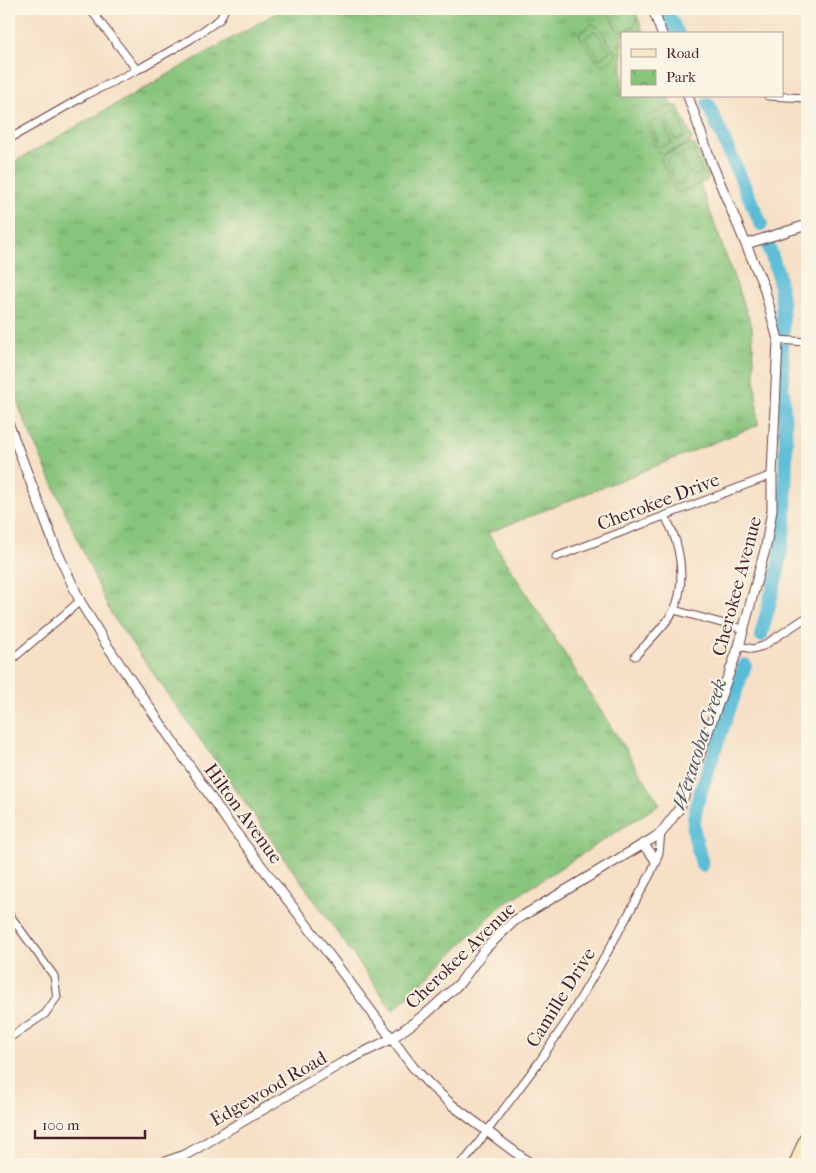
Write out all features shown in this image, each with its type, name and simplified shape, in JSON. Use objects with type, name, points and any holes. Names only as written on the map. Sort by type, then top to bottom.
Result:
[{"type":"main road","points":[[794,1164],[807,1133]]},
{"type":"street","points":[[90,9],[137,70]]},
{"type":"street","points":[[9,139],[191,39],[220,19],[225,9]]},
{"type":"street","points":[[653,9],[661,32]]},
{"type":"street","points":[[784,97],[807,98]]},
{"type":"street","name":"Cherokee Avenue","points":[[392,1039],[427,1013],[460,983],[485,949],[514,921],[661,833],[680,809],[739,646],[770,528],[778,340],[764,287],[712,164],[689,98]]},
{"type":"street","points":[[746,244],[807,225]]},
{"type":"street","points":[[778,340],[807,342]]},
{"type":"street","name":"Hilton Avenue","points":[[9,424],[56,549],[80,601],[104,641],[230,825],[413,1067],[452,1105],[531,1164]]},
{"type":"street","name":"Cherokee Drive","points":[[556,557],[772,475]]},
{"type":"street","points":[[635,656],[656,634],[674,610],[680,589],[681,577],[678,551],[673,533],[664,516]]},
{"type":"street","points":[[9,662],[80,601]]},
{"type":"street","points":[[674,610],[743,629]]},
{"type":"street","points":[[739,646],[753,649],[763,646],[807,617]]},
{"type":"street","name":"Camille Drive","points":[[460,1164],[487,1132],[568,1019],[651,873],[659,853],[661,833]]},
{"type":"street","points":[[642,845],[653,855],[656,862]]},
{"type":"street","points":[[9,914],[54,976],[57,997],[45,1014],[9,1038]]},
{"type":"street","name":"Edgewood Road","points":[[160,1164],[187,1154],[342,1063],[392,1039]]},
{"type":"green space","points":[[283,9],[635,9],[643,32],[621,32],[621,98],[669,98],[752,327],[758,425],[488,533],[660,804],[501,906],[393,1011],[111,614],[25,422],[9,378],[9,165]]},
{"type":"green space","points":[[608,9],[632,9],[637,20],[634,27],[622,32],[616,29]]},
{"type":"green space","points":[[591,24],[597,26],[616,53],[615,58],[604,65],[599,64],[580,37],[580,33]]},
{"type":"green space","points":[[595,31],[610,51],[600,59],[585,38]]},
{"type":"green space","points":[[674,105],[678,107],[692,138],[690,143],[663,154],[658,152],[645,121],[647,117]]},
{"type":"green space","points":[[676,111],[686,136],[675,140],[665,116]]},
{"type":"green space","points":[[661,118],[672,142],[660,147],[650,123]]},
{"type":"green space","points":[[691,144],[695,145],[709,176],[707,181],[680,192],[675,190],[661,159],[664,155]]},
{"type":"green space","points":[[692,149],[702,173],[691,177],[681,154]]},
{"type":"green space","points":[[677,155],[687,179],[676,184],[666,160]]},
{"type":"waterway","name":"Weracoba Creek","points":[[665,9],[677,32]]},
{"type":"waterway","name":"Weracoba Creek","points":[[708,104],[761,224]]},
{"type":"waterway","name":"Weracoba Creek","points":[[768,245],[778,274],[782,301],[783,331]]},
{"type":"waterway","name":"Weracoba Creek","points":[[782,348],[783,384]]},
{"type":"waterway","name":"Weracoba Creek","points":[[761,635],[778,570],[785,522],[786,443],[783,392]]},
{"type":"waterway","name":"Weracoba Creek","points":[[702,865],[694,832],[696,808],[745,665]]}]
